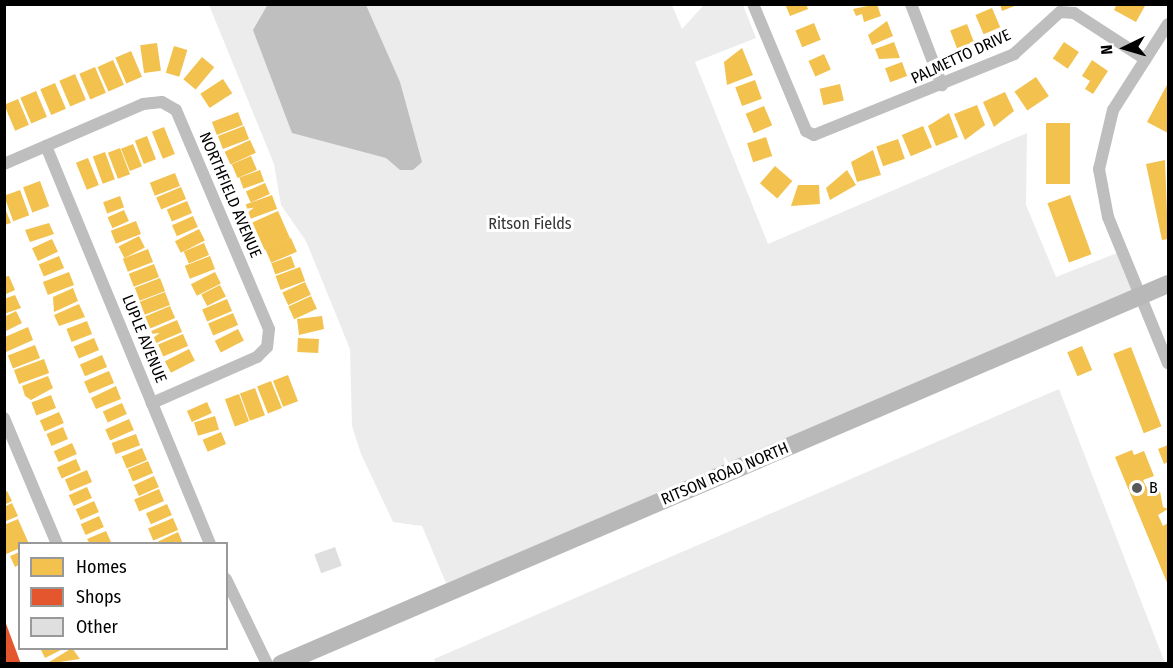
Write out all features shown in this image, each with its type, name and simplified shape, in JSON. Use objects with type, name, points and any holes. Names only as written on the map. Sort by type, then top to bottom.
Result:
[{"type":"main road","name":"RITSON ROAD NORTH","points":[[281,663],[1168,284]]},
{"type":"street","name":"PALMETTO DRIVE","points":[[753,4],[806,131],[822,136],[1014,54],[1054,16],[1067,11],[1145,59]]},
{"type":"street","points":[[911,4],[942,85]]},
{"type":"street","points":[[1168,24],[1113,110],[1099,169],[1108,217],[1168,363]]},
{"type":"street","name":"NORTHFIELD AVENUE","points":[[4,164],[143,104],[162,102],[176,110],[269,328],[267,347],[256,357],[152,403]]},
{"type":"street","name":"LUPLE AVENUE","points":[[46,146],[210,542]]},
{"type":"street","points":[[4,418],[57,542]]},
{"type":"street","points":[[228,583],[267,663]]},
{"type":"green space","name":"Ritson Fields","points":[[209,5],[672,5],[682,29],[704,5],[743,5],[756,38],[695,62],[768,244],[1027,133],[1026,205],[1056,277],[1122,251],[1140,296],[785,449],[446,583],[422,526],[393,522],[361,454],[352,426],[350,349],[306,241],[281,205],[274,164]]},
{"type":"green space","points":[[1059,389],[1165,663],[436,663],[434,659]]},
{"type":"shaded area","points":[[268,4],[366,5],[400,82],[422,162],[413,170],[400,170],[386,158],[292,133],[253,30]]},
{"type":"building: Homes","points":[[785,4],[806,4],[808,9],[790,16]]},
{"type":"building: Homes","points":[[877,4],[881,16],[864,22],[862,14],[856,16],[853,9]]},
{"type":"building: Homes","points":[[1000,4],[1017,4],[1017,5],[1002,11]]},
{"type":"building: Homes","points":[[1117,4],[1146,4],[1136,22],[1114,10]]},
{"type":"building: Homes","points":[[992,8],[1000,27],[984,34],[975,15]]},
{"type":"building: Homes","points":[[887,21],[893,36],[872,45],[868,35]]},
{"type":"building: Homes","points":[[814,23],[821,40],[802,47],[795,30]]},
{"type":"building: Homes","points":[[967,24],[974,42],[957,48],[950,30]]},
{"type":"building: Homes","points":[[894,42],[900,58],[879,59],[875,49]]},
{"type":"building: Homes","points":[[1064,42],[1079,52],[1068,69],[1053,59]]},
{"type":"building: Homes","points":[[157,43],[161,71],[144,73],[140,45]]},
{"type":"building: Homes","points":[[174,46],[187,50],[179,77],[166,73]]},
{"type":"building: Homes","points":[[742,48],[753,75],[727,85],[724,62]]},
{"type":"building: Homes","points":[[131,51],[142,77],[126,83],[115,58]]},
{"type":"building: Homes","points":[[824,54],[831,70],[815,76],[808,61]]},
{"type":"building: Homes","points":[[202,57],[214,67],[196,89],[183,79]]},
{"type":"building: Homes","points":[[113,60],[124,85],[108,92],[97,67]]},
{"type":"building: Homes","points":[[1092,60],[1108,71],[1093,94],[1085,89],[1090,81],[1082,76]]},
{"type":"building: Homes","points":[[902,62],[907,76],[890,82],[885,68]]},
{"type":"building: Homes","points":[[95,67],[106,93],[90,99],[79,74]]},
{"type":"building: Homes","points":[[75,74],[86,100],[70,106],[59,81]]},
{"type":"building: Homes","points":[[1036,77],[1049,96],[1027,111],[1014,92]]},
{"type":"building: Homes","points":[[223,79],[232,93],[210,108],[200,94]]},
{"type":"building: Homes","points":[[755,80],[762,99],[742,106],[735,87]]},
{"type":"building: Homes","points":[[55,83],[66,109],[51,115],[40,89]]},
{"type":"building: Homes","points":[[1168,83],[1168,133],[1147,122]]},
{"type":"building: Homes","points":[[840,84],[844,101],[823,105],[820,89]]},
{"type":"building: Homes","points":[[36,91],[47,117],[31,123],[20,98]]},
{"type":"building: Homes","points":[[1005,92],[1014,111],[994,127],[983,102]]},
{"type":"building: Homes","points":[[18,99],[29,125],[15,131],[4,105]]},
{"type":"building: Homes","points":[[977,105],[985,125],[965,140],[954,114]]},
{"type":"building: Homes","points":[[764,106],[772,125],[754,133],[746,114]]},
{"type":"building: Homes","points":[[238,112],[243,125],[217,135],[212,122]]},
{"type":"building: Homes","points":[[949,113],[958,137],[936,146],[928,126]]},
{"type":"building: Homes","points":[[1046,123],[1070,123],[1070,184],[1046,184]]},
{"type":"building: Homes","points":[[244,126],[249,139],[223,149],[218,136]]},
{"type":"building: Homes","points":[[923,126],[932,147],[911,156],[902,135]]},
{"type":"building: Homes","points":[[164,127],[175,154],[163,159],[152,132]]},
{"type":"building: Homes","points":[[147,136],[156,159],[144,164],[135,141]]},
{"type":"building: Homes","points":[[766,137],[772,156],[753,162],[747,143]]},
{"type":"building: Homes","points":[[898,139],[905,159],[883,166],[876,146]]},
{"type":"building: Homes","points":[[250,140],[256,153],[231,165],[225,152]]},
{"type":"building: Homes","points":[[133,144],[142,166],[130,171],[121,149]]},
{"type":"building: Homes","points":[[120,148],[130,174],[118,179],[108,153]]},
{"type":"building: Homes","points":[[873,150],[881,175],[857,182],[851,162]]},
{"type":"building: Homes","points":[[105,152],[115,179],[103,184],[93,156]]},
{"type":"building: Homes","points":[[251,156],[257,170],[238,178],[232,164]]},
{"type":"building: Homes","points":[[88,158],[99,185],[87,190],[76,163]]},
{"type":"building: Homes","points":[[1165,160],[1168,239],[1162,240],[1146,164]]},
{"type":"building: Homes","points":[[775,166],[792,181],[777,198],[760,183]]},
{"type":"building: Homes","points":[[260,170],[264,181],[243,189],[239,178]]},
{"type":"building: Homes","points":[[847,170],[856,185],[830,200],[826,188]]},
{"type":"building: Homes","points":[[175,173],[180,186],[155,196],[150,183]]},
{"type":"building: Homes","points":[[40,181],[49,206],[32,213],[23,187]]},
{"type":"building: Homes","points":[[265,183],[270,194],[251,203],[246,192]]},
{"type":"building: Homes","points":[[798,185],[819,185],[820,204],[791,206]]},
{"type":"building: Homes","points":[[181,187],[186,199],[161,210],[156,198]]},
{"type":"building: Homes","points":[[20,190],[29,215],[13,221],[4,196]]},
{"type":"building: Homes","points":[[272,195],[277,209],[251,219],[246,205]]},
{"type":"building: Homes","points":[[1070,195],[1092,254],[1069,262],[1047,203]]},
{"type":"building: Homes","points":[[120,196],[124,207],[107,213],[103,202]]},
{"type":"building: Homes","points":[[187,201],[192,213],[172,222],[167,210]]},
{"type":"building: Homes","points":[[4,206],[11,223],[4,225]]},
{"type":"building: Homes","points":[[124,210],[129,221],[112,228],[108,217]]},
{"type":"building: Homes","points":[[278,211],[290,238],[265,250],[252,222]]},
{"type":"building: Homes","points":[[193,216],[198,227],[177,236],[172,225]]},
{"type":"building: Homes","points":[[136,221],[141,234],[116,244],[111,231]]},
{"type":"building: Homes","points":[[49,223],[54,234],[30,242],[25,230]]},
{"type":"building: Homes","points":[[199,229],[205,241],[181,253],[175,241]]},
{"type":"building: Homes","points":[[139,236],[145,248],[124,258],[119,246]]},
{"type":"building: Homes","points":[[291,238],[297,252],[271,263],[265,249]]},
{"type":"building: Homes","points":[[52,239],[58,252],[38,261],[32,248]]},
{"type":"building: Homes","points":[[204,243],[209,255],[189,264],[184,252]]},
{"type":"building: Homes","points":[[148,249],[153,262],[128,272],[123,259]]},
{"type":"building: Homes","points":[[59,256],[64,268],[44,277],[39,265]]},
{"type":"building: Homes","points":[[210,256],[215,269],[190,279],[185,266]]},
{"type":"building: Homes","points":[[291,256],[295,267],[275,274],[271,263]]},
{"type":"building: Homes","points":[[154,264],[159,277],[134,287],[129,274]]},
{"type":"building: Homes","points":[[300,267],[305,281],[281,290],[276,276]]},
{"type":"building: Homes","points":[[69,272],[74,285],[48,295],[43,282]]},
{"type":"building: Homes","points":[[215,272],[221,284],[197,296],[191,284]]},
{"type":"building: Homes","points":[[9,276],[15,290],[4,295],[4,277]]},
{"type":"building: Homes","points":[[160,278],[165,291],[140,301],[135,288]]},
{"type":"building: Homes","points":[[305,282],[311,295],[288,305],[282,293]]},
{"type":"building: Homes","points":[[220,285],[226,297],[207,306],[201,295]]},
{"type":"building: Homes","points":[[73,288],[78,301],[54,312],[53,297]]},
{"type":"building: Homes","points":[[165,292],[170,305],[145,315],[140,302]]},
{"type":"building: Homes","points":[[15,295],[21,308],[4,314],[4,299]]},
{"type":"building: Homes","points":[[311,296],[317,309],[294,319],[288,307]]},
{"type":"building: Homes","points":[[227,299],[232,311],[207,322],[202,310]]},
{"type":"building: Homes","points":[[79,304],[85,317],[59,326],[54,315]]},
{"type":"building: Homes","points":[[170,306],[175,318],[150,329],[145,317]]},
{"type":"building: Homes","points":[[16,311],[22,323],[4,332],[4,317]]},
{"type":"building: Homes","points":[[233,313],[238,325],[213,336],[208,324]]},
{"type":"building: Homes","points":[[322,316],[324,329],[299,335],[297,319]]},
{"type":"building: Homes","points":[[177,320],[182,332],[156,343],[151,331]]},
{"type":"building: Homes","points":[[87,321],[92,334],[71,342],[66,329]]},
{"type":"building: Homes","points":[[28,327],[33,340],[6,352],[5,337]]},
{"type":"building: Homes","points":[[238,329],[244,341],[221,352],[215,341]]},
{"type":"building: Homes","points":[[183,334],[188,346],[163,357],[158,345]]},
{"type":"building: Homes","points":[[94,338],[99,350],[79,359],[74,347]]},
{"type":"building: Homes","points":[[298,338],[319,339],[318,353],[297,352]]},
{"type":"building: Homes","points":[[35,345],[40,358],[13,368],[8,355]]},
{"type":"building: Homes","points":[[1082,346],[1092,370],[1077,376],[1067,352]]},
{"type":"building: Homes","points":[[1131,347],[1161,426],[1144,433],[1113,354]]},
{"type":"building: Homes","points":[[189,349],[195,361],[171,373],[165,361]]},
{"type":"building: Homes","points":[[102,355],[107,367],[85,376],[80,364]]},
{"type":"building: Homes","points":[[44,359],[49,373],[19,384],[14,370]]},
{"type":"building: Homes","points":[[109,371],[114,383],[89,394],[84,382]]},
{"type":"building: Homes","points":[[288,375],[298,401],[283,407],[273,381]]},
{"type":"building: Homes","points":[[48,376],[53,388],[31,400],[25,396],[22,386]]},
{"type":"building: Homes","points":[[271,381],[282,408],[268,414],[257,387]]},
{"type":"building: Homes","points":[[116,386],[121,399],[96,409],[91,398]]},
{"type":"building: Homes","points":[[255,388],[265,415],[250,421],[240,393]]},
{"type":"building: Homes","points":[[239,394],[249,421],[235,426],[225,399]]},
{"type":"building: Homes","points":[[51,395],[56,408],[36,416],[31,403]]},
{"type":"building: Homes","points":[[207,402],[212,413],[192,422],[187,411]]},
{"type":"building: Homes","points":[[122,403],[127,414],[108,423],[103,412]]},
{"type":"building: Homes","points":[[59,412],[64,423],[45,432],[40,421]]},
{"type":"building: Homes","points":[[215,416],[219,429],[198,436],[194,422]]},
{"type":"building: Homes","points":[[129,419],[134,430],[110,441],[105,430]]},
{"type":"building: Homes","points":[[63,427],[68,439],[52,446],[46,434]]},
{"type":"building: Homes","points":[[221,432],[226,444],[208,452],[203,440]]},
{"type":"building: Homes","points":[[136,434],[140,445],[116,454],[112,443]]},
{"type":"building: Homes","points":[[72,443],[77,454],[59,462],[54,451]]},
{"type":"building: Homes","points":[[1168,445],[1168,462],[1164,464],[1158,449]]},
{"type":"building: Homes","points":[[142,448],[147,460],[127,469],[122,457]]},
{"type":"building: Homes","name":"B","points":[[1132,450],[1134,455],[1144,451],[1154,476],[1143,480],[1148,490],[1159,486],[1163,507],[1168,509],[1158,515],[1163,526],[1168,523],[1168,585],[1115,457]]},
{"type":"building: Homes","points":[[76,459],[81,470],[62,479],[57,468]]},
{"type":"building: Homes","points":[[148,461],[153,473],[133,482],[128,470]]},
{"type":"building: Homes","points":[[87,470],[92,482],[70,491],[65,479]]},
{"type":"building: Homes","points":[[154,476],[159,487],[139,496],[134,485]]},
{"type":"building: Homes","points":[[87,487],[92,498],[74,506],[69,495]]},
{"type":"building: Homes","points":[[159,489],[164,501],[139,512],[134,500]]},
{"type":"building: Homes","points":[[7,491],[12,501],[4,505],[4,492]]},
{"type":"building: Homes","points":[[94,501],[99,512],[81,520],[76,509]]},
{"type":"building: Homes","points":[[12,503],[18,516],[4,522],[4,507]]},
{"type":"building: Homes","points":[[167,504],[172,515],[151,524],[146,513]]},
{"type":"building: Homes","points":[[99,516],[104,527],[86,535],[81,524]]},
{"type":"building: Homes","points":[[173,518],[178,530],[153,541],[148,529]]},
{"type":"building: Homes","points":[[18,519],[28,542],[18,542],[18,549],[4,555],[4,525]]},
{"type":"building: Homes","points":[[106,531],[111,542],[89,542],[87,539]]},
{"type":"building: Homes","points":[[178,532],[182,542],[157,542]]},
{"type":"building: Homes","points":[[18,553],[18,565],[15,567],[10,556]]},
{"type":"building: Homes","points":[[41,650],[61,650],[45,658]]},
{"type":"building: Homes","points":[[69,650],[73,650],[80,659],[46,664]]},
{"type":"building: Shops","points":[[5,621],[21,664],[4,664]]},
{"type":"building: Other","points":[[335,547],[342,566],[321,573],[314,555]]},
{"type":"place","name":"B","points":[[1137,488]]}]
